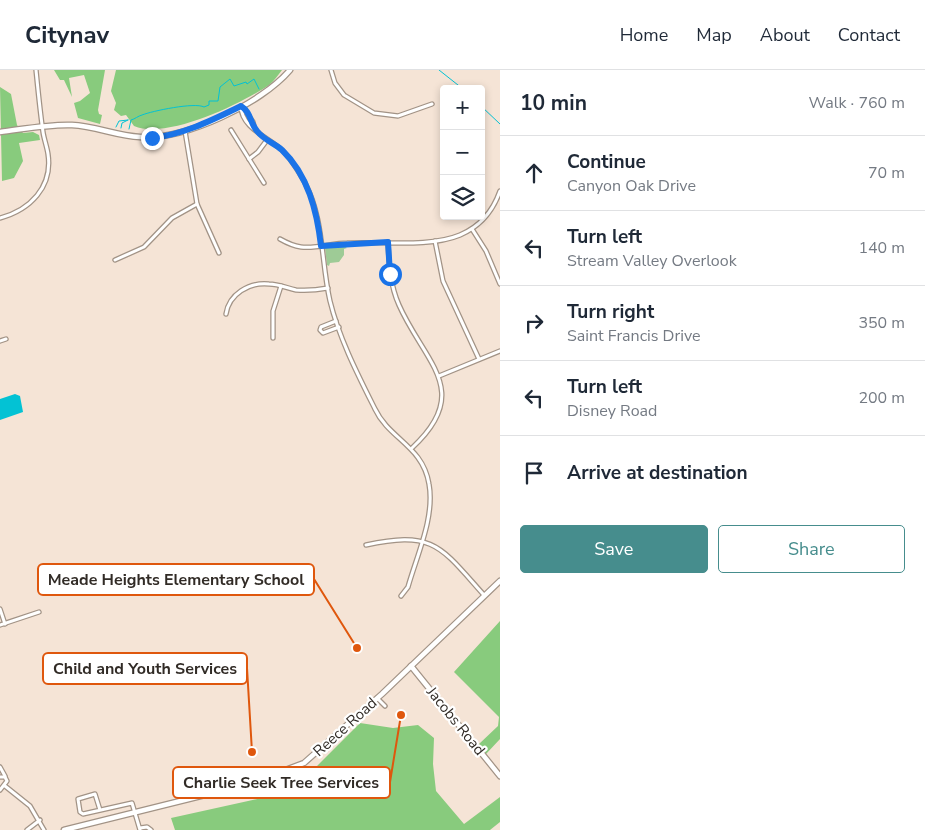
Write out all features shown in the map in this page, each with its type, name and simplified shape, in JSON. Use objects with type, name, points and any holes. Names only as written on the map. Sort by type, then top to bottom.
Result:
[{"type":"main road","points":[[0,132],[75,125],[141,137],[164,136],[185,131],[241,106],[273,88],[290,70]]},
{"type":"main road","name":"Reece Road","points":[[64,830],[240,786],[297,767],[318,753],[500,581]]},
{"type":"main road","name":"Jacobs Road","points":[[411,666],[500,776]]},
{"type":"street","points":[[0,218],[26,208],[35,199],[45,183],[49,164],[42,127],[36,70]]},
{"type":"street","points":[[331,70],[336,83],[344,95],[374,113],[398,116],[432,104]]},
{"type":"street","points":[[241,106],[245,108],[254,122],[254,127],[267,140],[283,151],[307,186],[315,208],[328,288],[336,321],[378,415],[412,448],[426,471],[430,492],[428,514],[408,587],[401,596]]},
{"type":"street","points":[[231,130],[264,183]]},
{"type":"street","points":[[185,131],[197,204],[219,253]]},
{"type":"street","points":[[249,159],[258,152],[267,140]]},
{"type":"street","points":[[280,239],[301,247],[435,241],[451,238],[472,229],[490,210],[500,191]]},
{"type":"street","points":[[115,260],[144,247],[172,218],[197,204]]},
{"type":"street","points":[[472,229],[486,251],[499,281]]},
{"type":"street","points":[[435,241],[438,266],[446,288],[479,360]]},
{"type":"street","points":[[388,242],[390,274],[397,300],[439,376],[442,397],[439,413],[428,434],[412,448]]},
{"type":"street","points":[[226,314],[230,301],[243,289],[262,283],[307,290],[328,288]]},
{"type":"street","points":[[272,338],[273,311],[281,286]]},
{"type":"street","points":[[336,321],[323,326],[320,330],[324,333],[339,327]]},
{"type":"street","points":[[0,341],[6,339]]},
{"type":"street","points":[[439,376],[500,351]]},
{"type":"street","points":[[366,545],[402,538],[421,541],[448,555],[484,595]]},
{"type":"street","points":[[0,609],[5,624]]},
{"type":"street","points":[[0,626],[39,612]]},
{"type":"street","points":[[377,698],[385,706]]},
{"type":"street","points":[[0,767],[5,777],[5,786]]},
{"type":"street","points":[[0,777],[5,777]]},
{"type":"street","points":[[0,790],[5,786]]},
{"type":"street","points":[[5,786],[25,800],[40,820],[44,830]]},
{"type":"street","points":[[100,810],[94,794],[78,799],[81,814],[100,810],[130,802],[134,805],[140,829],[147,827],[151,830]]},
{"type":"street","points":[[27,830],[40,820]]},
{"type":"green space","points":[[54,70],[105,70],[98,110],[99,114],[102,115],[100,124],[78,118],[74,103],[90,93],[84,75],[69,78],[72,97],[64,80],[60,80]]},
{"type":"green space","points":[[116,70],[282,70],[269,85],[223,110],[184,124],[148,129],[134,126],[126,115],[121,116],[114,110],[116,103],[111,91]]},
{"type":"green space","points":[[0,87],[11,94],[17,125],[23,133],[33,132],[39,135],[40,140],[19,143],[23,161],[14,178],[2,181]]},
{"type":"green space","points":[[343,245],[347,248],[344,249],[344,255],[339,262],[327,265],[325,248]]},
{"type":"green space","points":[[500,621],[500,739],[486,754],[479,744],[498,726],[499,717],[454,672]]},
{"type":"green space","points":[[360,723],[393,728],[418,725],[434,738],[433,764],[436,791],[464,824],[500,797],[500,822],[490,830],[175,830],[171,818],[266,797],[314,769]]},
{"type":"water","points":[[15,394],[20,396],[23,412],[0,420],[0,399]]},
{"type":"waterway","points":[[439,70],[458,85]]},
{"type":"waterway","points":[[129,129],[131,120],[147,113],[183,106],[204,107],[209,105],[209,101],[218,101],[220,87],[230,79],[234,86],[246,82],[247,84],[254,79],[259,89]]},
{"type":"waterway","points":[[485,110],[500,124]]},
{"type":"waterway","points":[[116,127],[119,121],[128,120]]},
{"type":"waterway","points":[[121,128],[122,123],[128,120]]},
{"type":"place","name":"Meade Heights Elementary School","points":[[357,648]]},
{"type":"place","name":"Charlie Seek Tree Services","points":[[401,715]]},
{"type":"place","name":"Child and Youth Services","points":[[252,752]]},
{"type":"route","points":[[152,138],[194,128],[241,106],[245,108],[254,122],[257,132],[283,151],[307,186],[315,208],[321,246],[342,243],[388,242],[390,274]]}]
